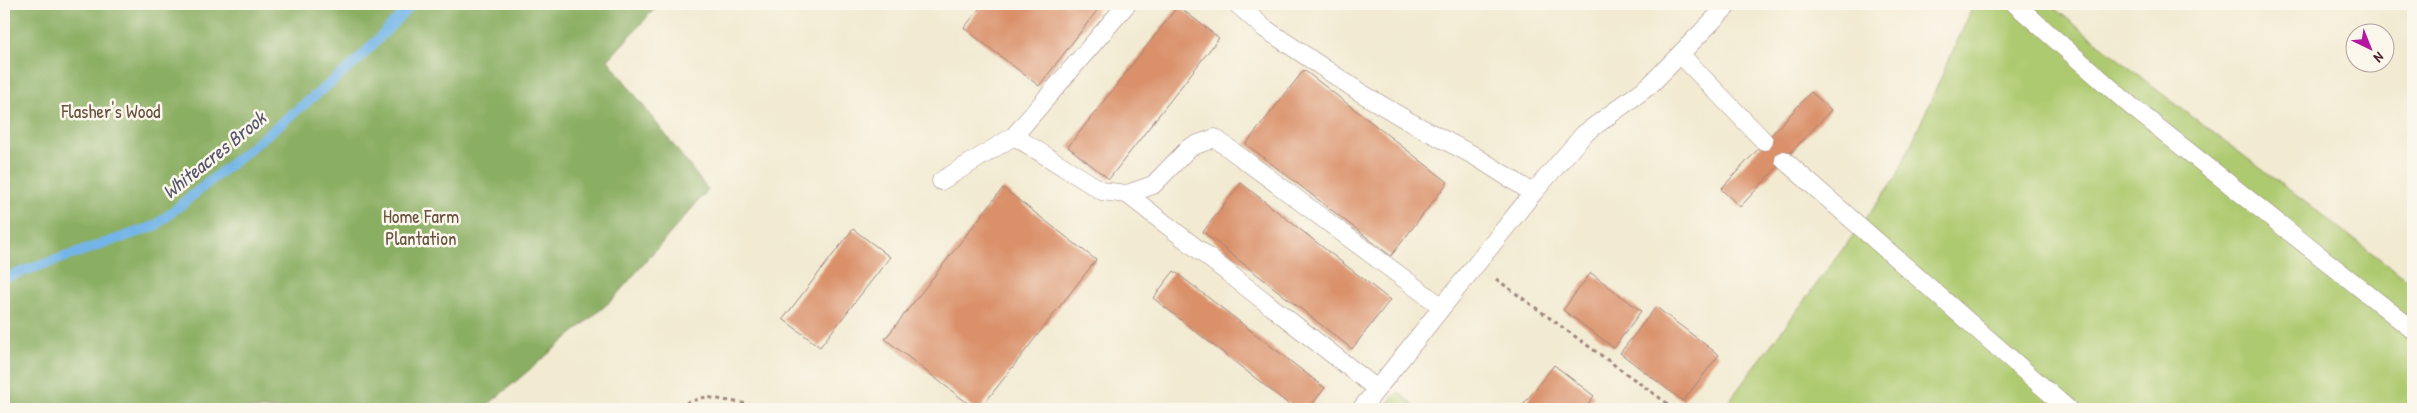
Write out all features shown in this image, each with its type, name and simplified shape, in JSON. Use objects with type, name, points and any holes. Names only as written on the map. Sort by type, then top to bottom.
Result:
[{"type":"lane","points":[[941,181],[1014,136],[1127,4]]},
{"type":"lane","points":[[1237,4],[1264,28],[1361,93],[1410,122],[1474,155],[1533,193]]},
{"type":"lane","points":[[1361,409],[1533,193],[1584,134],[1650,85],[1729,4]]},
{"type":"lane","points":[[2015,4],[2131,106],[2413,330]]},
{"type":"lane","points":[[1681,55],[1764,141]]},
{"type":"lane","points":[[1014,136],[1102,192],[1127,194],[1153,185],[1190,147],[1216,138],[1442,307]]},
{"type":"lane","points":[[1784,160],[2068,409]]},
{"type":"lane","points":[[1127,194],[1377,389]]},
{"type":"path","points":[[1476,264],[1676,409]]},
{"type":"path","points":[[663,409],[706,397],[777,409]]},
{"type":"green space","name":"Home Farm Plantation","points":[[4,4],[659,4],[608,60],[708,190],[612,300],[483,409],[4,409]]},
{"type":"green space","points":[[1974,4],[2049,4],[2161,93],[2413,284],[2413,409],[1723,409],[1896,178]]},
{"type":"green space","points":[[1398,392],[1419,409],[1381,409]]},
{"type":"building","points":[[983,4],[1094,4],[1099,8],[1039,86],[964,28]]},
{"type":"building","points":[[1178,6],[1219,38],[1109,179],[1068,147]]},
{"type":"building","points":[[1304,70],[1448,182],[1391,256],[1246,144]]},
{"type":"building","points":[[1811,92],[1831,110],[1740,207],[1721,189]]},
{"type":"building","points":[[1241,183],[1390,300],[1352,349],[1203,232]]},
{"type":"building","points":[[1003,188],[1096,260],[980,409],[975,409],[885,339]]},
{"type":"building","points":[[853,229],[890,257],[820,347],[783,319]]},
{"type":"building","points":[[1174,271],[1325,388],[1308,409],[1295,409],[1153,298]]},
{"type":"building","points":[[1591,273],[1641,311],[1614,348],[1563,310]]},
{"type":"building","points":[[1656,307],[1719,355],[1683,401],[1620,353]]},
{"type":"building","points":[[1554,365],[1594,396],[1584,409],[1520,409]]},
{"type":"waterway","name":"Whiteacres Brook","points":[[4,278],[155,226],[356,62],[412,4]]},
{"type":"park label","name":"Flasher's Wood","points":[[111,111]]}]
